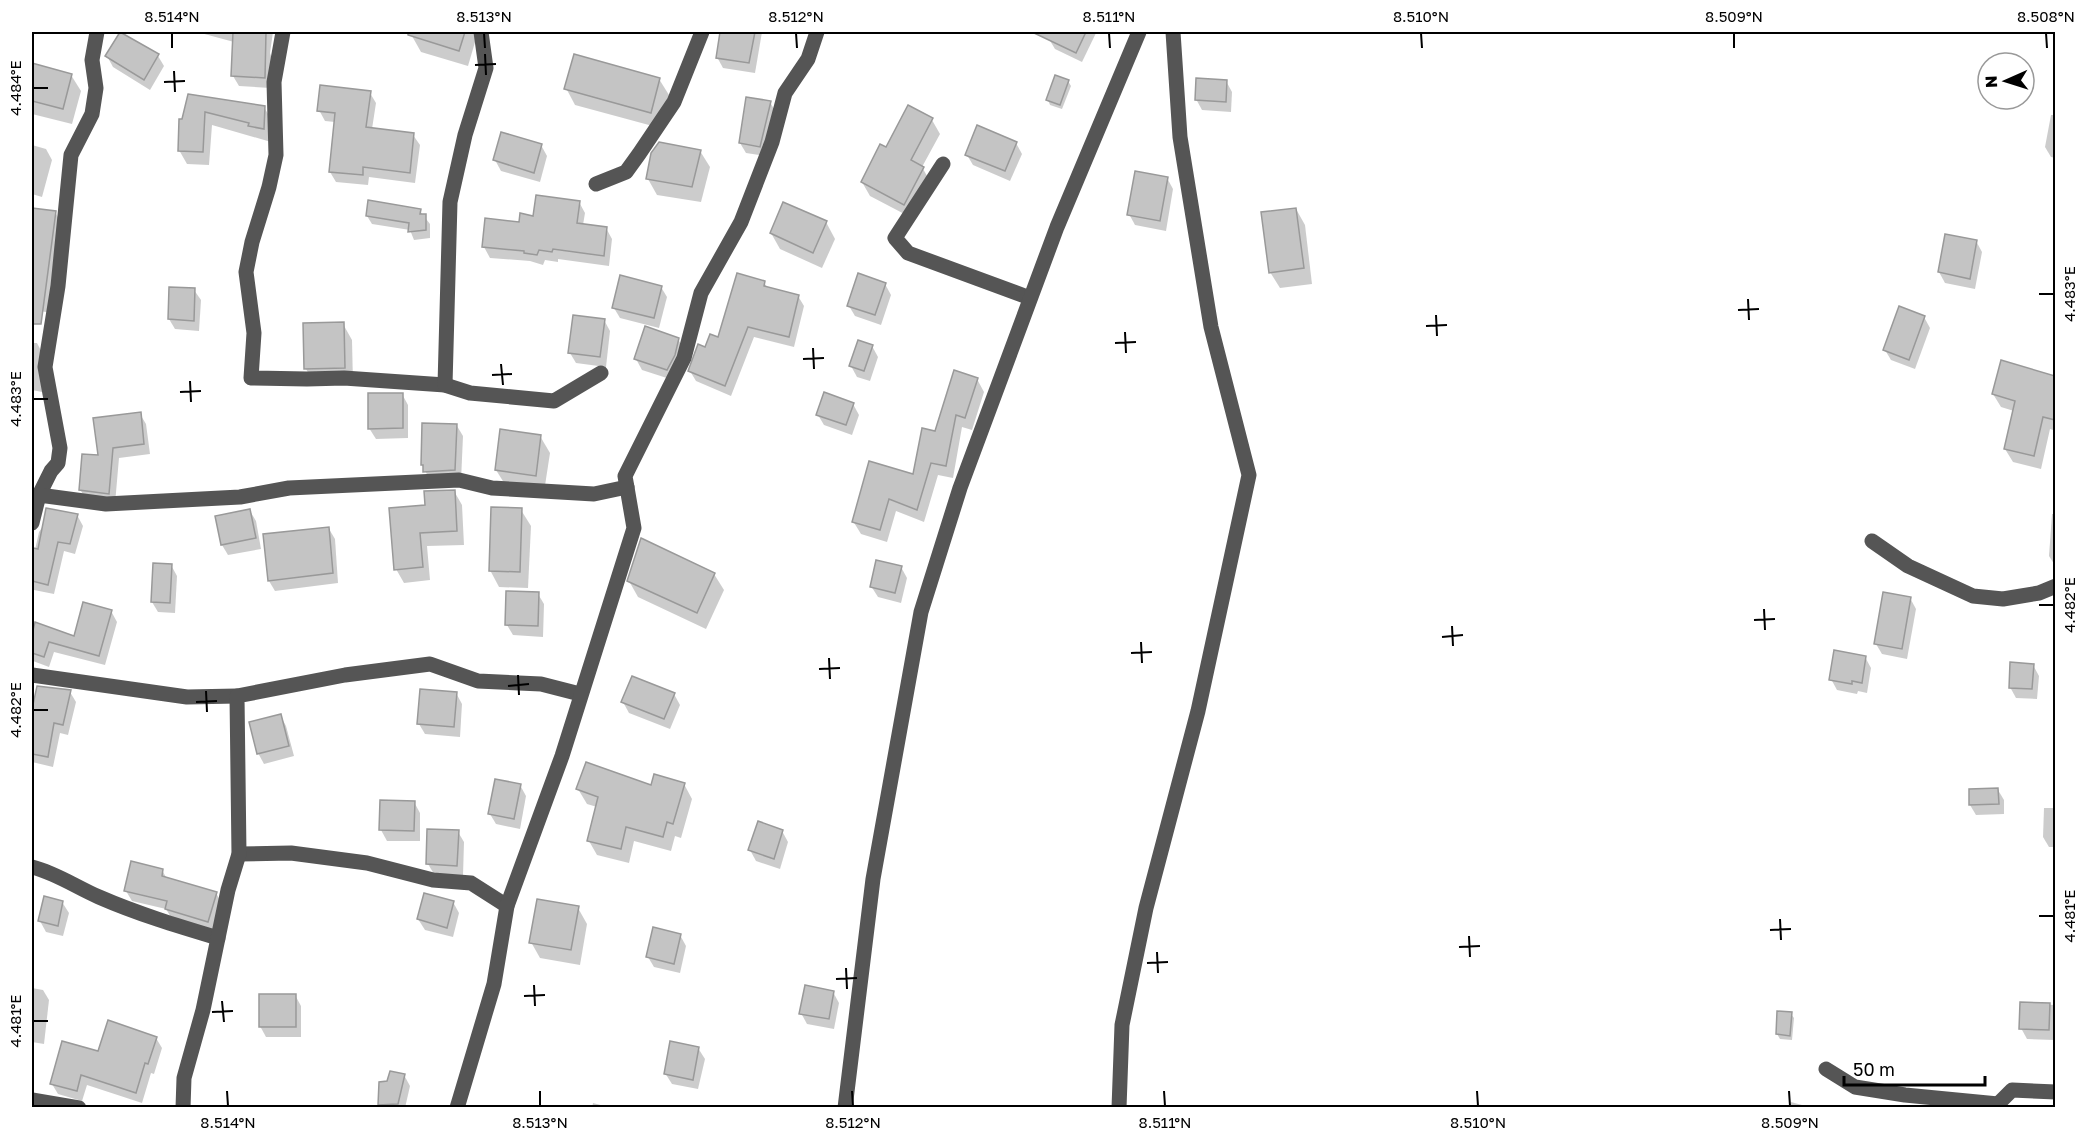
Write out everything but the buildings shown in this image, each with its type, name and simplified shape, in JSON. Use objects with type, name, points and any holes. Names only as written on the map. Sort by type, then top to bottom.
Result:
[{"type":"street","points":[[32,523],[38,487],[58,463],[60,448],[45,367],[58,286],[71,156],[92,114],[96,88],[93,60],[97,32]]},
{"type":"street","points":[[283,32],[274,82],[276,155],[246,272],[254,333],[251,378],[307,380],[344,378],[445,385],[470,393],[554,401],[601,373]]},
{"type":"street","points":[[445,385],[450,202],[465,135],[486,68],[481,32]]},
{"type":"street","points":[[596,184],[626,172],[639,154],[674,102],[702,32]]},
{"type":"street","points":[[457,1107],[494,984],[507,906],[562,756],[634,528],[625,476],[684,358],[701,293],[741,222],[772,142],[785,93],[808,59],[817,32]]},
{"type":"street","points":[[845,1107],[873,879],[921,612],[960,488],[1030,298],[1057,227],[1139,32]]},
{"type":"street","points":[[1119,1107],[1124,1014],[1146,908],[1198,711],[1249,475],[1211,327],[1180,137],[1173,32]]},
{"type":"street","points":[[943,164],[895,238],[908,253],[1030,298]]},
{"type":"street","points":[[38,487],[106,504],[240,497],[289,488],[459,480],[492,488],[594,494],[627,487]]},
{"type":"street","points":[[1872,541],[1908,566],[1973,596],[2003,599],[2039,593],[2055,586]]},
{"type":"street","points":[[32,675],[187,697],[237,696],[345,675],[430,664],[478,681],[541,684],[580,694]]},
{"type":"street","points":[[183,1107],[184,1078],[203,1010],[228,890],[239,854],[237,696]]},
{"type":"street","points":[[239,854],[291,853],[367,863],[434,880],[471,883],[507,906]]},
{"type":"street","points":[[32,867],[162,922],[219,938]]},
{"type":"street","points":[[1826,1069],[1856,1087],[1905,1095],[1998,1104],[2012,1090],[2055,1092]]},
{"type":"street","points":[[32,1100],[79,1107]]}]
